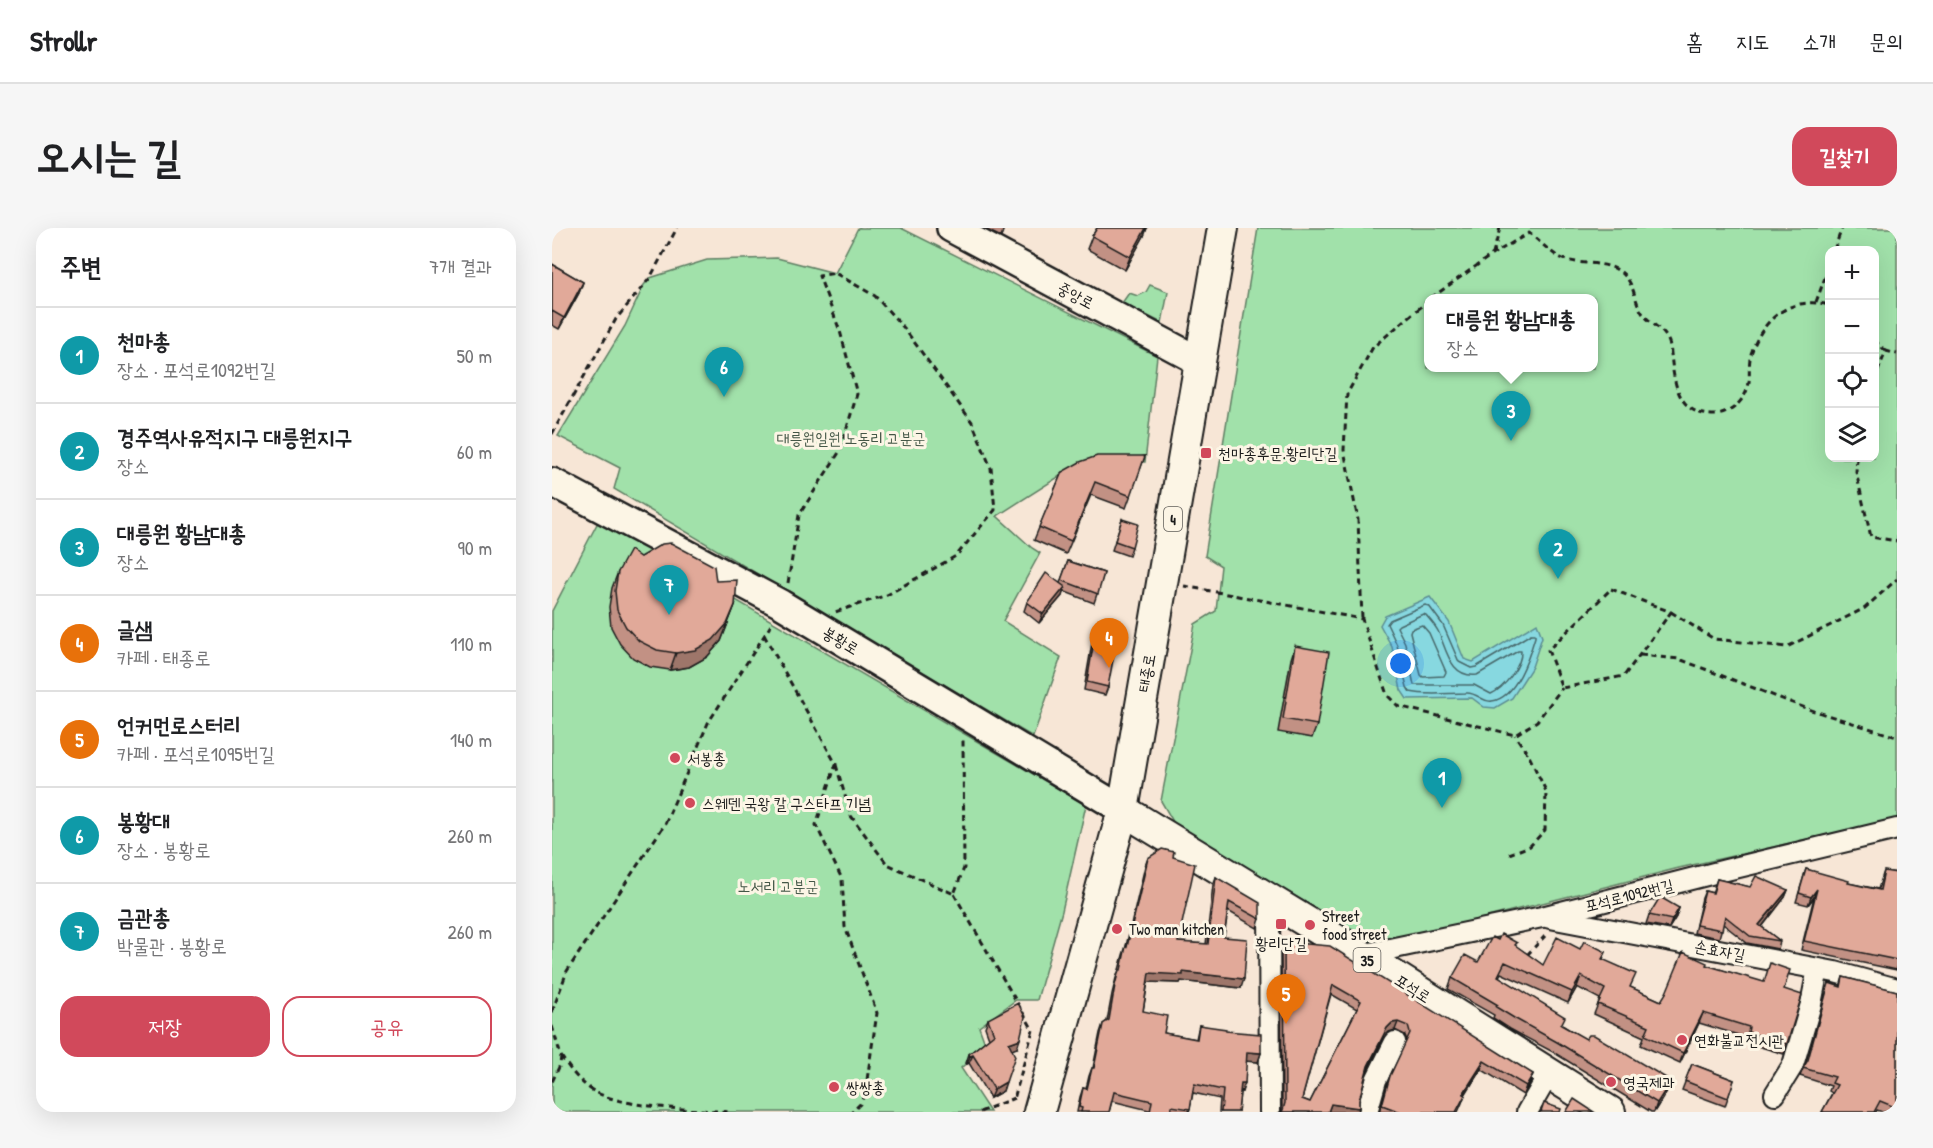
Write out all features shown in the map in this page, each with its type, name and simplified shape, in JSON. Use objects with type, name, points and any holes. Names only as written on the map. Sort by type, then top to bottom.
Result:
[{"type":"main road","name":"태종로","points":[[1033,1099],[1123,810],[1222,228]]},
{"type":"main road","name":"포석로","points":[[1123,810],[1610,1112]]},
{"type":"street","name":"중앙로","points":[[951,228],[1201,362]]},
{"type":"street","name":"봉황로","points":[[552,482],[781,604],[1123,810]]},
{"type":"street","name":"포석로1092번길","points":[[1360,955],[1551,919],[1714,873],[1897,829]]},
{"type":"street","points":[[1269,899],[1270,1112]]},
{"type":"street","name":"손효자길","points":[[1551,919],[1818,969],[1897,988]]},
{"type":"street","points":[[1775,1094],[1793,1065],[1811,1004],[1818,969]]},
{"type":"street","points":[[1367,1112],[1376,1080],[1395,1042]]},
{"type":"street","points":[[1527,1112],[1549,1074]]},
{"type":"path","points":[[552,434],[616,319],[650,278],[677,228]]},
{"type":"path","points":[[1493,254],[1500,228]]},
{"type":"path","points":[[1835,246],[1842,228]]},
{"type":"path","points":[[1438,294],[1493,254],[1529,232],[1561,258],[1612,267],[1625,276],[1634,290],[1642,313],[1669,341],[1674,379],[1679,396],[1689,408],[1703,414],[1719,415],[1733,409],[1744,398],[1749,384],[1752,351],[1771,320],[1784,309],[1800,303],[1825,304]]},
{"type":"path","points":[[552,1012],[567,971],[666,824],[708,723],[777,616],[787,590],[799,515],[840,451],[857,394],[840,331],[819,276],[835,273],[874,296],[882,304],[904,328],[972,422],[991,468],[995,510],[956,556],[887,595],[808,620]]},
{"type":"path","points":[[1816,302],[1825,278]]},
{"type":"path","points":[[1424,305],[1372,347],[1347,394],[1344,450],[1358,520],[1362,619],[1387,695],[1398,706],[1515,735],[1529,756],[1546,791],[1545,830],[1530,846],[1509,854]]},
{"type":"path","points":[[1879,344],[1886,351],[1897,354]]},
{"type":"path","points":[[1879,370],[1886,351]]},
{"type":"path","points":[[1857,462],[1856,472],[1871,537],[1897,541]]},
{"type":"path","points":[[1562,688],[1548,650],[1611,589],[1671,612],[1714,639],[1787,647],[1865,608],[1897,579]]},
{"type":"path","points":[[1162,582],[1362,619]]},
{"type":"path","points":[[1515,735],[1537,721],[1562,688],[1624,676],[1671,612]]},
{"type":"path","points":[[764,635],[836,764],[851,816],[887,864],[954,894],[1034,1030],[1033,1099],[980,1112]]},
{"type":"path","points":[[1640,655],[1679,659],[1808,709],[1897,737]]},
{"type":"path","points":[[954,894],[964,868],[962,713]]},
{"type":"path","points":[[836,764],[816,825],[842,879],[845,927],[877,1013],[865,1093],[860,1104],[852,1112]]},
{"type":"path","points":[[1522,960],[1551,919]]},
{"type":"path","points":[[552,1026],[561,1056],[574,1076],[590,1090],[635,1104],[731,1112]]},
{"type":"path","points":[[552,1082],[560,1065],[561,1056]]},
{"type":"green space","name":"대릉원일원 노동리 고분군","points":[[858,228],[901,228],[1157,356],[1145,462],[1095,462],[1074,467],[997,516],[1040,553],[1003,621],[1061,657],[1033,737],[614,489],[620,468],[558,436],[625,326],[644,285],[650,278],[707,260],[777,258],[835,273]]},
{"type":"green space","points":[[1258,228],[1897,228],[1897,819],[1679,868],[1378,945],[1175,825],[1161,801],[1195,624],[1216,611],[1221,566],[1205,556]]},
{"type":"green space","points":[[1150,285],[1168,292],[1162,323],[1122,303],[1129,293],[1138,296],[1146,292]]},
{"type":"green space","name":"노서리 고분군","points":[[599,520],[1086,805],[1062,911],[1037,1000],[1016,1000],[979,1027],[986,1046],[961,1068],[990,1112],[558,1112],[552,1109],[552,611]]},
{"type":"water","points":[[1430,597],[1449,622],[1464,659],[1473,662],[1537,623],[1542,637],[1532,667],[1512,698],[1495,708],[1484,707],[1472,698],[1407,699],[1401,690],[1392,647],[1380,625],[1385,616]]},
{"type":"building","points":[[1097,228],[1146,228],[1130,257],[1092,236]]},
{"type":"building","points":[[552,264],[583,282],[564,318],[552,311]]},
{"type":"building","points":[[1097,456],[1145,456],[1131,496],[1095,482],[1071,541],[1039,527],[1062,472]]},
{"type":"building","points":[[1122,519],[1138,524],[1132,547],[1115,541]]},
{"type":"building","points":[[671,543],[714,566],[716,581],[737,580],[735,605],[727,624],[713,640],[695,650],[676,653],[657,650],[639,641],[626,627],[617,610],[615,591],[618,572],[630,550],[640,557],[662,544]]},
{"type":"building","points":[[1068,561],[1104,573],[1098,594],[1061,580]]},
{"type":"building","points":[[1046,573],[1065,587],[1043,614],[1027,602]]},
{"type":"building","points":[[1097,623],[1119,627],[1108,687],[1087,682]]},
{"type":"building","points":[[1295,646],[1329,652],[1317,725],[1283,719]]},
{"type":"building","points":[[1162,849],[1174,852],[1173,857],[1195,864],[1178,942],[1208,944],[1216,877],[1260,903],[1260,919],[1229,902],[1224,937],[1247,939],[1244,979],[1183,972],[1183,975],[1149,973],[1143,1011],[1167,1016],[1164,1033],[1197,1039],[1199,1025],[1226,1029],[1226,1031],[1261,1034],[1261,1053],[1247,1052],[1245,1083],[1241,1083],[1238,1112],[1221,1112],[1223,1090],[1194,1084],[1190,1109],[1172,1106],[1171,1112],[1150,1112],[1152,1101],[1114,1092],[1109,1112],[1081,1112],[1082,1108],[1079,1107],[1083,1088],[1087,1089],[1092,1068],[1094,1068],[1103,1024],[1109,1020],[1115,985],[1127,947],[1148,858]]},
{"type":"building","points":[[1806,869],[1849,881],[1848,883],[1880,890],[1884,871],[1897,873],[1897,960],[1804,941],[1817,889],[1811,897],[1799,893]]},
{"type":"building","points":[[1756,876],[1788,890],[1759,925],[1780,941],[1750,936],[1725,916],[1722,930],[1696,925],[1705,891],[1713,893],[1717,879],[1750,887]]},
{"type":"building","points":[[1660,897],[1679,908],[1672,920],[1649,915]]},
{"type":"building","points":[[1501,934],[1517,943],[1515,945],[1543,965],[1557,937],[1580,949],[1584,941],[1606,952],[1602,959],[1636,974],[1630,987],[1661,1001],[1683,952],[1707,963],[1706,965],[1764,982],[1770,963],[1790,970],[1784,989],[1802,995],[1787,1044],[1748,1032],[1749,1027],[1703,1013],[1683,1053],[1645,1035],[1649,1026],[1598,1004],[1605,989],[1581,976],[1572,992],[1505,962],[1498,976],[1565,1017],[1561,1025],[1586,1039],[1589,1035],[1594,1035],[1671,1081],[1657,1103],[1514,1018],[1496,1007],[1498,1005],[1452,978],[1465,955],[1478,962],[1492,937],[1498,940]]},
{"type":"building","points":[[1284,942],[1330,946],[1533,1074],[1526,1086],[1484,1061],[1463,1094],[1465,1095],[1456,1112],[1401,1112],[1382,1105],[1390,1076],[1410,1033],[1408,1026],[1398,1022],[1392,1023],[1387,1028],[1368,1066],[1359,1108],[1331,1104],[1328,1112],[1280,1112],[1285,1103]],"holes":[[[1333,985],[1361,1001],[1310,1102],[1302,1099]]]},
{"type":"building","points":[[1843,977],[1897,991],[1897,1108],[1880,1101],[1874,1112],[1822,1112],[1837,1085],[1832,1083],[1835,1077],[1803,1068],[1808,1060],[1829,983],[1841,987]]},
{"type":"building","points":[[1018,1003],[1025,1017],[1020,1039],[1009,1043],[1015,1056],[1006,1082],[994,1089],[973,1055],[969,1054],[994,1034],[988,1019]]},
{"type":"building","points":[[1692,1064],[1734,1080],[1728,1098],[1685,1081]]},
{"type":"building","points":[[1574,1099],[1594,1112],[1566,1112]]},
{"type":"building","points":[[1544,1103],[1561,1109],[1560,1112],[1541,1112]]},
{"type":"place","name":"봉황대","points":[[724,397]]},
{"type":"place","name":"대릉원 황남대총","points":[[1511,441]]},
{"type":"place","name":"천마총후문.황리단길","points":[[1206,453]]},
{"type":"place","name":"경주역사유적지구 대릉원지구","points":[[1558,579]]},
{"type":"place","name":"금관총","points":[[669,615]]},
{"type":"place","name":"글샘","points":[[1109,668]]},
{"type":"place","name":"서봉총","points":[[675,758]]},
{"type":"place","name":"스웨덴 국왕 칼 구스타프 기념","points":[[690,803]]},
{"type":"place","name":"천마총","points":[[1442,808]]},
{"type":"place","name":"황리단길","points":[[1281,924]]},
{"type":"place","name":"Street food street","points":[[1310,925]]},
{"type":"place","name":"Two man kitchen","points":[[1117,929]]},
{"type":"place","name":"언커먼로스터리","points":[[1286,1024]]},
{"type":"place","name":"연화불교전시관","points":[[1682,1040]]},
{"type":"place","name":"영국제과","points":[[1611,1082]]},
{"type":"place","name":"쌍쌍총","points":[[834,1087]]}]
